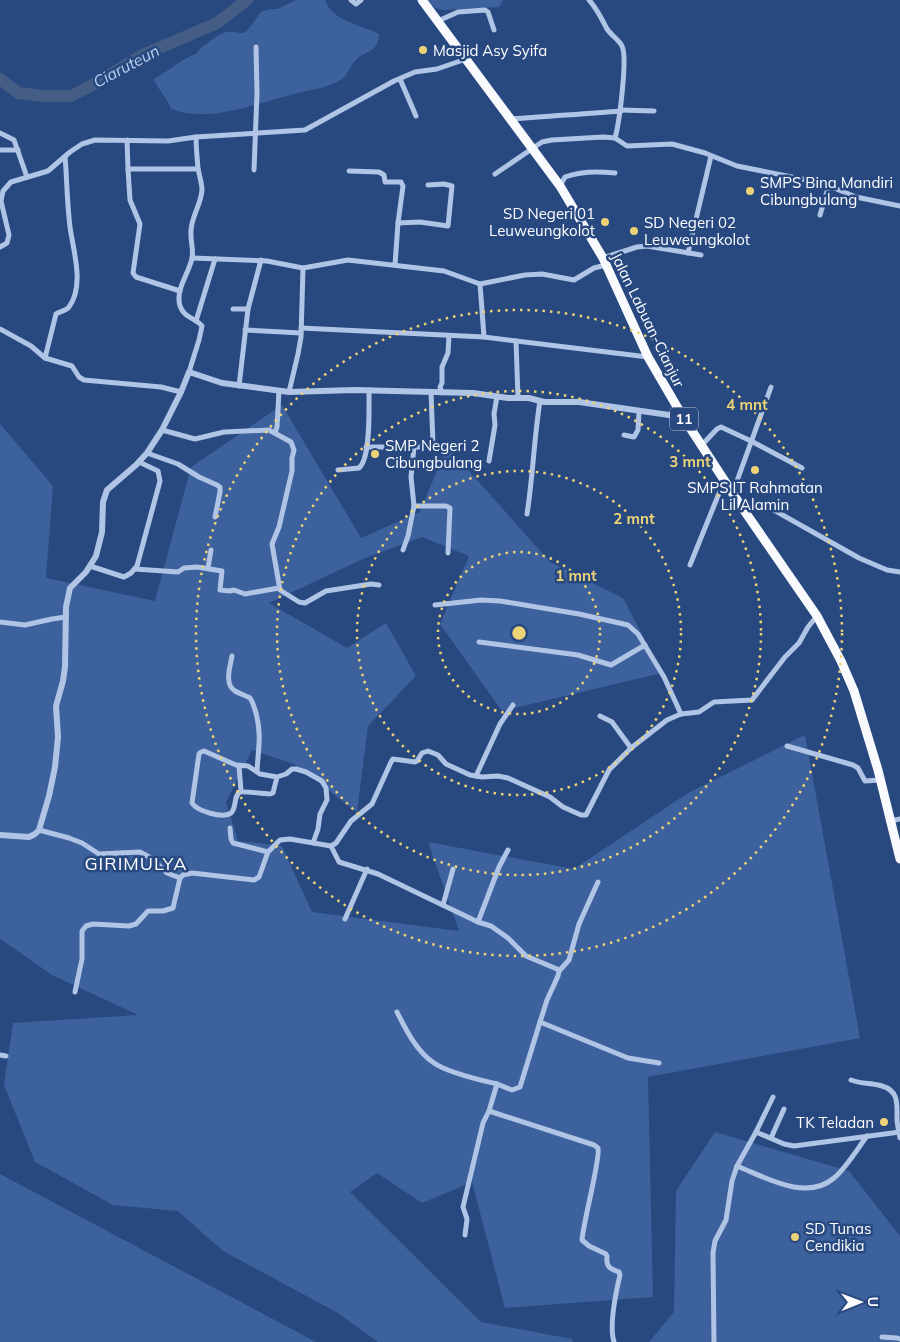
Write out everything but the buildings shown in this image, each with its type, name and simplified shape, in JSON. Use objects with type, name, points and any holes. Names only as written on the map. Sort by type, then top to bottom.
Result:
[{"type":"highway","name":"Jalan Labuan-Cianjur","points":[[422,0],[560,186],[604,261],[648,357],[682,417],[817,616],[842,661],[854,691],[865,725],[900,859]]},
{"type":"street","points":[[351,0],[356,4],[362,0]]},
{"type":"street","points":[[589,0],[600,12],[607,28],[623,47],[621,111],[615,138]]},
{"type":"street","points":[[438,21],[458,12],[485,10],[488,12],[494,30]]},
{"type":"street","points":[[254,170],[256,47]]},
{"type":"street","points":[[0,247],[7,242],[9,235],[1,201],[2,191],[10,182],[48,171],[82,144],[95,140],[168,141],[196,137],[305,130],[415,72],[437,69],[466,59]]},
{"type":"street","points":[[400,79],[416,116]]},
{"type":"street","points":[[512,119],[621,111],[654,111]]},
{"type":"street","points":[[0,133],[14,140],[27,177]]},
{"type":"street","points":[[0,835],[29,837],[39,830],[50,796],[55,767],[58,738],[56,706],[65,667],[66,607],[70,588],[90,566],[96,556],[102,532],[104,496],[110,487],[147,453],[162,430],[189,372],[202,329],[200,324],[185,315],[181,309],[179,299],[192,258],[190,230],[200,202],[202,189],[198,169],[196,137]]},
{"type":"street","points":[[496,174],[547,140],[603,137],[615,138],[627,146],[672,144],[737,166],[829,185],[856,197],[900,206]]},
{"type":"street","points":[[127,140],[130,200],[140,224],[133,273],[136,277],[180,292]]},
{"type":"street","points":[[0,150],[18,150]]},
{"type":"street","points":[[45,358],[56,314],[68,308],[73,299],[77,271],[70,227],[65,156]]},
{"type":"street","points":[[688,254],[711,156]]},
{"type":"street","points":[[128,169],[198,169]]},
{"type":"street","points":[[349,170],[379,172],[384,174],[386,182],[401,182],[403,186],[395,265]]},
{"type":"street","points":[[560,186],[565,177],[572,174],[600,171],[615,173]]},
{"type":"street","points":[[398,223],[420,222],[448,226],[452,186],[444,184],[428,185]]},
{"type":"street","points":[[820,215],[829,185]]},
{"type":"street","points":[[192,258],[261,260],[303,268],[348,260],[444,271],[480,284],[525,275],[542,274],[574,280],[604,261],[637,246],[701,255]]},
{"type":"street","points":[[196,321],[215,259]]},
{"type":"street","points":[[239,386],[248,309],[261,260]]},
{"type":"street","points":[[289,392],[298,354],[301,330],[303,268]]},
{"type":"street","points":[[480,284],[484,337]]},
{"type":"street","points":[[233,309],[248,309]]},
{"type":"street","points":[[0,329],[9,332],[31,346],[45,358],[72,366],[79,377],[84,380],[161,387],[181,392]]},
{"type":"street","points":[[245,330],[301,330],[484,337],[648,357]]},
{"type":"street","points":[[442,393],[440,387],[442,383],[442,367],[448,353],[449,336]]},
{"type":"street","points":[[516,341],[518,398]]},
{"type":"street","points":[[189,372],[222,383],[289,392],[369,390],[473,393],[540,401],[578,402],[682,417]]},
{"type":"street","points":[[733,493],[771,387]]},
{"type":"street","points":[[338,470],[353,470],[362,466],[366,447],[369,390]]},
{"type":"street","points":[[275,433],[279,391]]},
{"type":"street","points":[[366,447],[428,447],[433,444],[431,392]]},
{"type":"street","points":[[489,461],[495,425],[494,414],[497,396]]},
{"type":"street","points":[[527,514],[534,462],[535,430],[540,401]]},
{"type":"street","points":[[624,435],[634,437],[638,430],[639,412]]},
{"type":"street","points":[[701,446],[720,427],[802,468]]},
{"type":"street","points":[[162,430],[195,439],[224,432],[269,430],[288,439],[294,450],[289,488],[279,527],[272,544],[280,590],[299,602],[305,603],[326,590],[371,584],[379,585]]},
{"type":"street","points":[[403,550],[414,506],[411,477],[414,446]]},
{"type":"street","points":[[147,453],[178,464],[217,484],[220,492],[215,517]]},
{"type":"street","points":[[90,566],[121,577],[129,575],[135,569],[160,481],[158,471],[139,462]]},
{"type":"street","points":[[690,565],[724,481]]},
{"type":"street","points":[[741,506],[753,503],[763,504],[865,562],[887,570],[900,572]]},
{"type":"street","points":[[414,506],[446,506],[450,508],[448,553]]},
{"type":"street","points":[[208,568],[211,550]]},
{"type":"street","points":[[135,569],[178,572],[184,568],[208,568],[222,571],[220,590],[234,590],[245,594],[279,588]]},
{"type":"street","points":[[435,605],[481,600],[500,601],[579,614],[628,626],[637,633],[645,645],[664,677],[681,714]]},
{"type":"street","points":[[75,992],[82,959],[82,931],[86,926],[93,924],[129,926],[136,924],[148,911],[163,911],[173,908],[180,878],[183,875],[192,873],[254,880],[262,873],[268,852],[280,840],[290,839],[331,846],[336,843],[351,821],[372,804],[393,759],[415,762],[422,753],[428,751],[438,754],[446,764],[452,767],[476,776],[508,778],[550,797],[563,807],[584,816],[588,814],[599,787],[609,770],[631,748],[667,720],[681,714],[699,712],[714,702],[752,700],[784,659],[799,644],[817,616]]},
{"type":"street","points":[[0,622],[24,625],[52,618],[66,617]]},
{"type":"street","points":[[479,642],[578,655],[611,665],[645,645]]},
{"type":"street","points":[[232,656],[228,676],[230,686],[232,689],[246,695],[252,701],[259,725],[258,772]]},
{"type":"street","points":[[476,776],[500,724],[513,705]]},
{"type":"street","points":[[600,716],[612,722],[631,748]]},
{"type":"street","points":[[787,746],[853,765],[858,768],[865,781],[879,780]]},
{"type":"street","points":[[239,766],[241,792],[237,796],[233,811],[228,814],[210,814],[196,808],[192,803],[201,752],[204,751],[239,766],[248,766],[258,772],[277,777],[296,768],[322,781],[325,785],[327,800],[320,814],[318,829],[313,843]]},
{"type":"street","points":[[241,792],[254,794],[260,792],[273,793],[277,777]]},
{"type":"street","points":[[889,821],[900,818]]},
{"type":"street","points":[[230,828],[233,843],[268,852]]},
{"type":"street","points":[[39,830],[69,838],[99,854],[140,852],[151,858],[167,873],[180,878]]},
{"type":"street","points":[[331,846],[339,862],[366,869],[478,922],[491,926],[508,938],[526,956],[553,966],[558,971]]},
{"type":"street","points":[[478,922],[498,867],[508,850]]},
{"type":"street","points":[[345,919],[356,898],[366,869]]},
{"type":"street","points":[[443,905],[453,869]]},
{"type":"street","points":[[397,1012],[413,1040],[434,1063],[463,1075],[512,1090],[520,1087],[547,1000],[558,976],[558,971],[569,960],[579,924],[598,882]]},
{"type":"street","points":[[540,1022],[628,1058],[659,1063]]},
{"type":"street","points":[[756,1132],[784,1144],[794,1146],[867,1136],[900,1134],[897,1120],[897,1099],[894,1093],[881,1086],[861,1084],[851,1080]]},
{"type":"street","points":[[465,1235],[467,1223],[463,1211],[464,1203],[482,1123],[489,1111],[497,1084]]},
{"type":"street","points":[[714,1342],[713,1253],[716,1241],[726,1220],[732,1181],[737,1166],[773,1097]]},
{"type":"street","points":[[771,1138],[784,1109]]},
{"type":"street","points":[[489,1111],[598,1148],[599,1156],[582,1240],[589,1246],[606,1254],[608,1256],[607,1266],[619,1272],[620,1275],[613,1326],[614,1342]]},
{"type":"street","points":[[737,1166],[783,1184],[800,1188],[816,1187],[836,1177],[867,1136]]},
{"type":"street","points":[[882,1337],[900,1339]]},
{"type":"shaded area","points":[[296,0],[325,0],[334,13],[341,18],[379,34],[376,45],[355,61],[342,79],[326,86],[218,113],[186,113],[171,109],[154,79],[196,54],[219,35],[229,32],[244,33],[261,12],[277,9]]},
{"type":"shaded area","points":[[424,0],[503,0],[499,7],[444,10],[435,8]]},
{"type":"shaded area","points":[[282,405],[361,538],[420,512],[447,446],[550,562],[623,598],[662,673],[502,711],[440,624],[469,556],[422,537],[365,558],[269,603],[347,648],[386,623],[416,676],[368,726],[357,812],[294,764],[252,750],[226,802],[238,841],[282,846],[312,912],[459,931],[428,842],[574,869],[688,793],[805,735],[860,1038],[648,1077],[653,1297],[505,1308],[472,1182],[422,1203],[377,1173],[350,1192],[481,1322],[572,1339],[573,1342],[378,1342],[338,1313],[223,1251],[178,1211],[113,1205],[35,1162],[4,1085],[13,1023],[138,1015],[52,975],[0,940],[0,424],[53,486],[46,578],[155,601],[191,467]]},
{"type":"shaded area","points":[[715,1132],[849,1171],[900,1236],[900,1342],[649,1342],[674,1312],[676,1191]]},
{"type":"shaded area","points":[[0,1174],[316,1342],[0,1342]]},
{"type":"waterway","name":"Ciaruteun","points":[[0,79],[18,93],[44,96],[71,96],[143,55],[217,23],[247,0]]},
{"type":"place","name":"Masjid Asy Syifa","points":[[423,50]]},
{"type":"place","name":"SMPS Bina Mandiri Cibungbulang","points":[[750,191]]},
{"type":"place","name":"SD Negeri 01 Leuweungkolot","points":[[605,222]]},
{"type":"place","name":"SD Negeri 02 Leuweungkolot","points":[[634,231]]},
{"type":"place","name":"SMP Negeri 2 Cibungbulang","points":[[375,454]]},
{"type":"place","name":"SMPS IT Rahmatan Lil Alamin","points":[[755,470]]},
{"type":"place","name":"TK Teladan","points":[[884,1122]]},
{"type":"place","name":"SD Tunas Cendikia","points":[[795,1237]]},
{"type":"district","name":"GIRIMULYA","points":[[136,863]]}]
